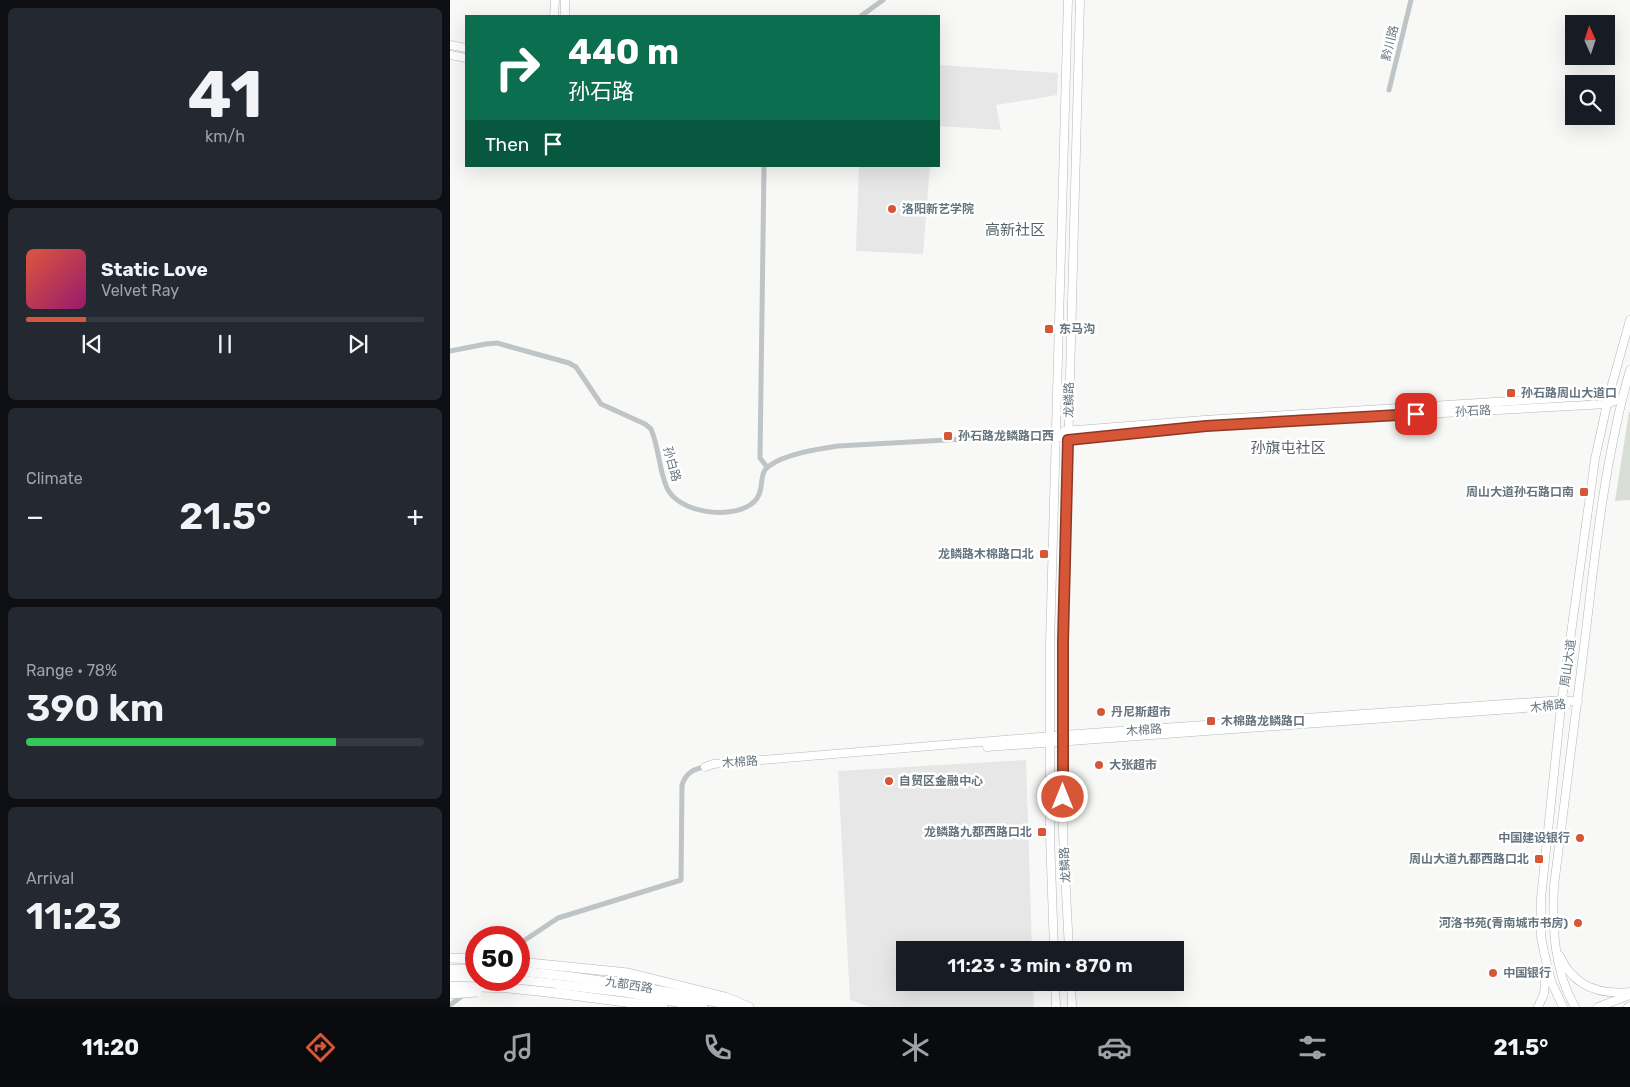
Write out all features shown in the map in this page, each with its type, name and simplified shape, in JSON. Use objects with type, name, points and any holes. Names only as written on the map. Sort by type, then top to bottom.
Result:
[{"type":"highway","points":[[450,958],[465,959]]},
{"type":"highway","points":[[530,963],[628,973],[725,997],[749,1007]]},
{"type":"highway","points":[[450,969],[465,969]]},
{"type":"highway","name":"九都西路","points":[[530,973],[624,988],[682,994],[738,1007]]},
{"type":"highway","points":[[450,977],[465,978]]},
{"type":"highway","points":[[530,981],[624,988]]},
{"type":"highway","points":[[450,986],[509,988],[663,1007]]},
{"type":"highway","name":"九都西路","points":[[624,988],[703,1007]]},
{"type":"highway","points":[[450,994],[496,991],[556,993]]},
{"type":"main road","points":[[554,15],[555,0]]},
{"type":"main road","points":[[565,0],[566,15]]},
{"type":"main road","name":"龙鳞路","points":[[1054,941],[1050,835],[1050,644],[1068,0]]},
{"type":"main road","name":"龙鳞路","points":[[1069,941],[1063,834],[1063,642],[1080,0]]},
{"type":"main road","points":[[450,45],[465,48]]},
{"type":"main road","points":[[450,55],[465,58]]},
{"type":"main road","name":"周山大道","points":[[1563,1007],[1555,992],[1544,952],[1540,930],[1540,898],[1562,703],[1595,459],[1608,395],[1630,320]]},
{"type":"main road","name":"周山大道","points":[[1575,1007],[1561,974],[1555,944],[1554,886],[1609,460],[1626,398],[1630,370]]},
{"type":"main road","name":"孙石路","points":[[1055,434],[1068,429],[1608,395],[1626,398]]},
{"type":"main road","name":"孙石路","points":[[1068,440],[1206,426],[1607,404],[1626,398]]},
{"type":"main road","points":[[1055,434],[1068,440]]},
{"type":"main road","name":"木棉路","points":[[705,767],[713,764],[1578,702]]},
{"type":"main road","points":[[1555,944],[1567,969],[1578,981],[1604,992],[1630,994]]},
{"type":"main road","points":[[1538,1007],[1544,994],[1546,974],[1544,952]]},
{"type":"main road","points":[[1055,991],[1056,1007]]},
{"type":"main road","points":[[1071,991],[1072,1007]]},
{"type":"main road","points":[[1598,1007],[1630,994]]},
{"type":"street","points":[[862,15],[883,0]]},
{"type":"street","name":"黔川路","points":[[1388,90],[1411,0]]},
{"type":"street","points":[[764,167],[760,458],[767,467],[774,462],[810,450],[838,446],[1055,434]]},
{"type":"street","name":"孙白路","points":[[450,352],[497,343],[576,366],[601,404],[645,424],[651,429],[666,488],[681,503],[694,508],[725,513],[744,508],[751,504],[760,493],[763,472],[767,467]]},
{"type":"street","points":[[530,937],[558,918],[681,880],[682,785],[684,778],[690,772],[705,767]]},
{"type":"street","points":[[450,1005],[467,991]]},
{"type":"shaded area","points":[[940,65],[1058,73],[1057,95],[996,105],[1001,130],[940,126]]},
{"type":"shaded area","name":"洛阳新艺学院","points":[[859,167],[930,167],[923,254],[856,251]]},
{"type":"shaded area","points":[[1629,412],[1630,500],[1615,501]]},
{"type":"shaded area","points":[[1026,760],[1032,941],[896,941],[896,991],[1033,991],[1034,1007],[870,1007],[850,1000],[838,771]]},
{"type":"place","name":"洛阳新艺学院","points":[[892,209]]},
{"type":"place","name":"东马沟","points":[[1049,329]]},
{"type":"place","name":"孙石路周山大道口","points":[[1511,393]]},
{"type":"place","name":"孙石路龙鳞路口西","points":[[948,436]]},
{"type":"place","name":"周山大道孙石路口南","points":[[1584,492]]},
{"type":"place","name":"龙鳞路木棉路口北","points":[[1044,554]]},
{"type":"place","name":"丹尼斯超市","points":[[1101,712]]},
{"type":"place","name":"木棉路龙鳞路口","points":[[1211,721]]},
{"type":"place","name":"大张超市","points":[[1099,765]]},
{"type":"place","name":"自贸区金融中心","points":[[889,781]]},
{"type":"place","name":"龙鳞路九都西路口北","points":[[1042,832]]},
{"type":"place","name":"中国建设银行","points":[[1580,838]]},
{"type":"place","name":"周山大道九都西路口北","points":[[1539,859]]},
{"type":"place","name":"河洛书苑(青南城市书房)","points":[[1578,923]]},
{"type":"place","name":"中国银行","points":[[1493,973]]},
{"type":"district","name":"高新社区","points":[[1015,230]]},
{"type":"district","name":"孙旗屯社区","points":[[1288,448]]},
{"type":"route","points":[[1063,797],[1063,642],[1068,440],[1206,426],[1416,414]]}]
